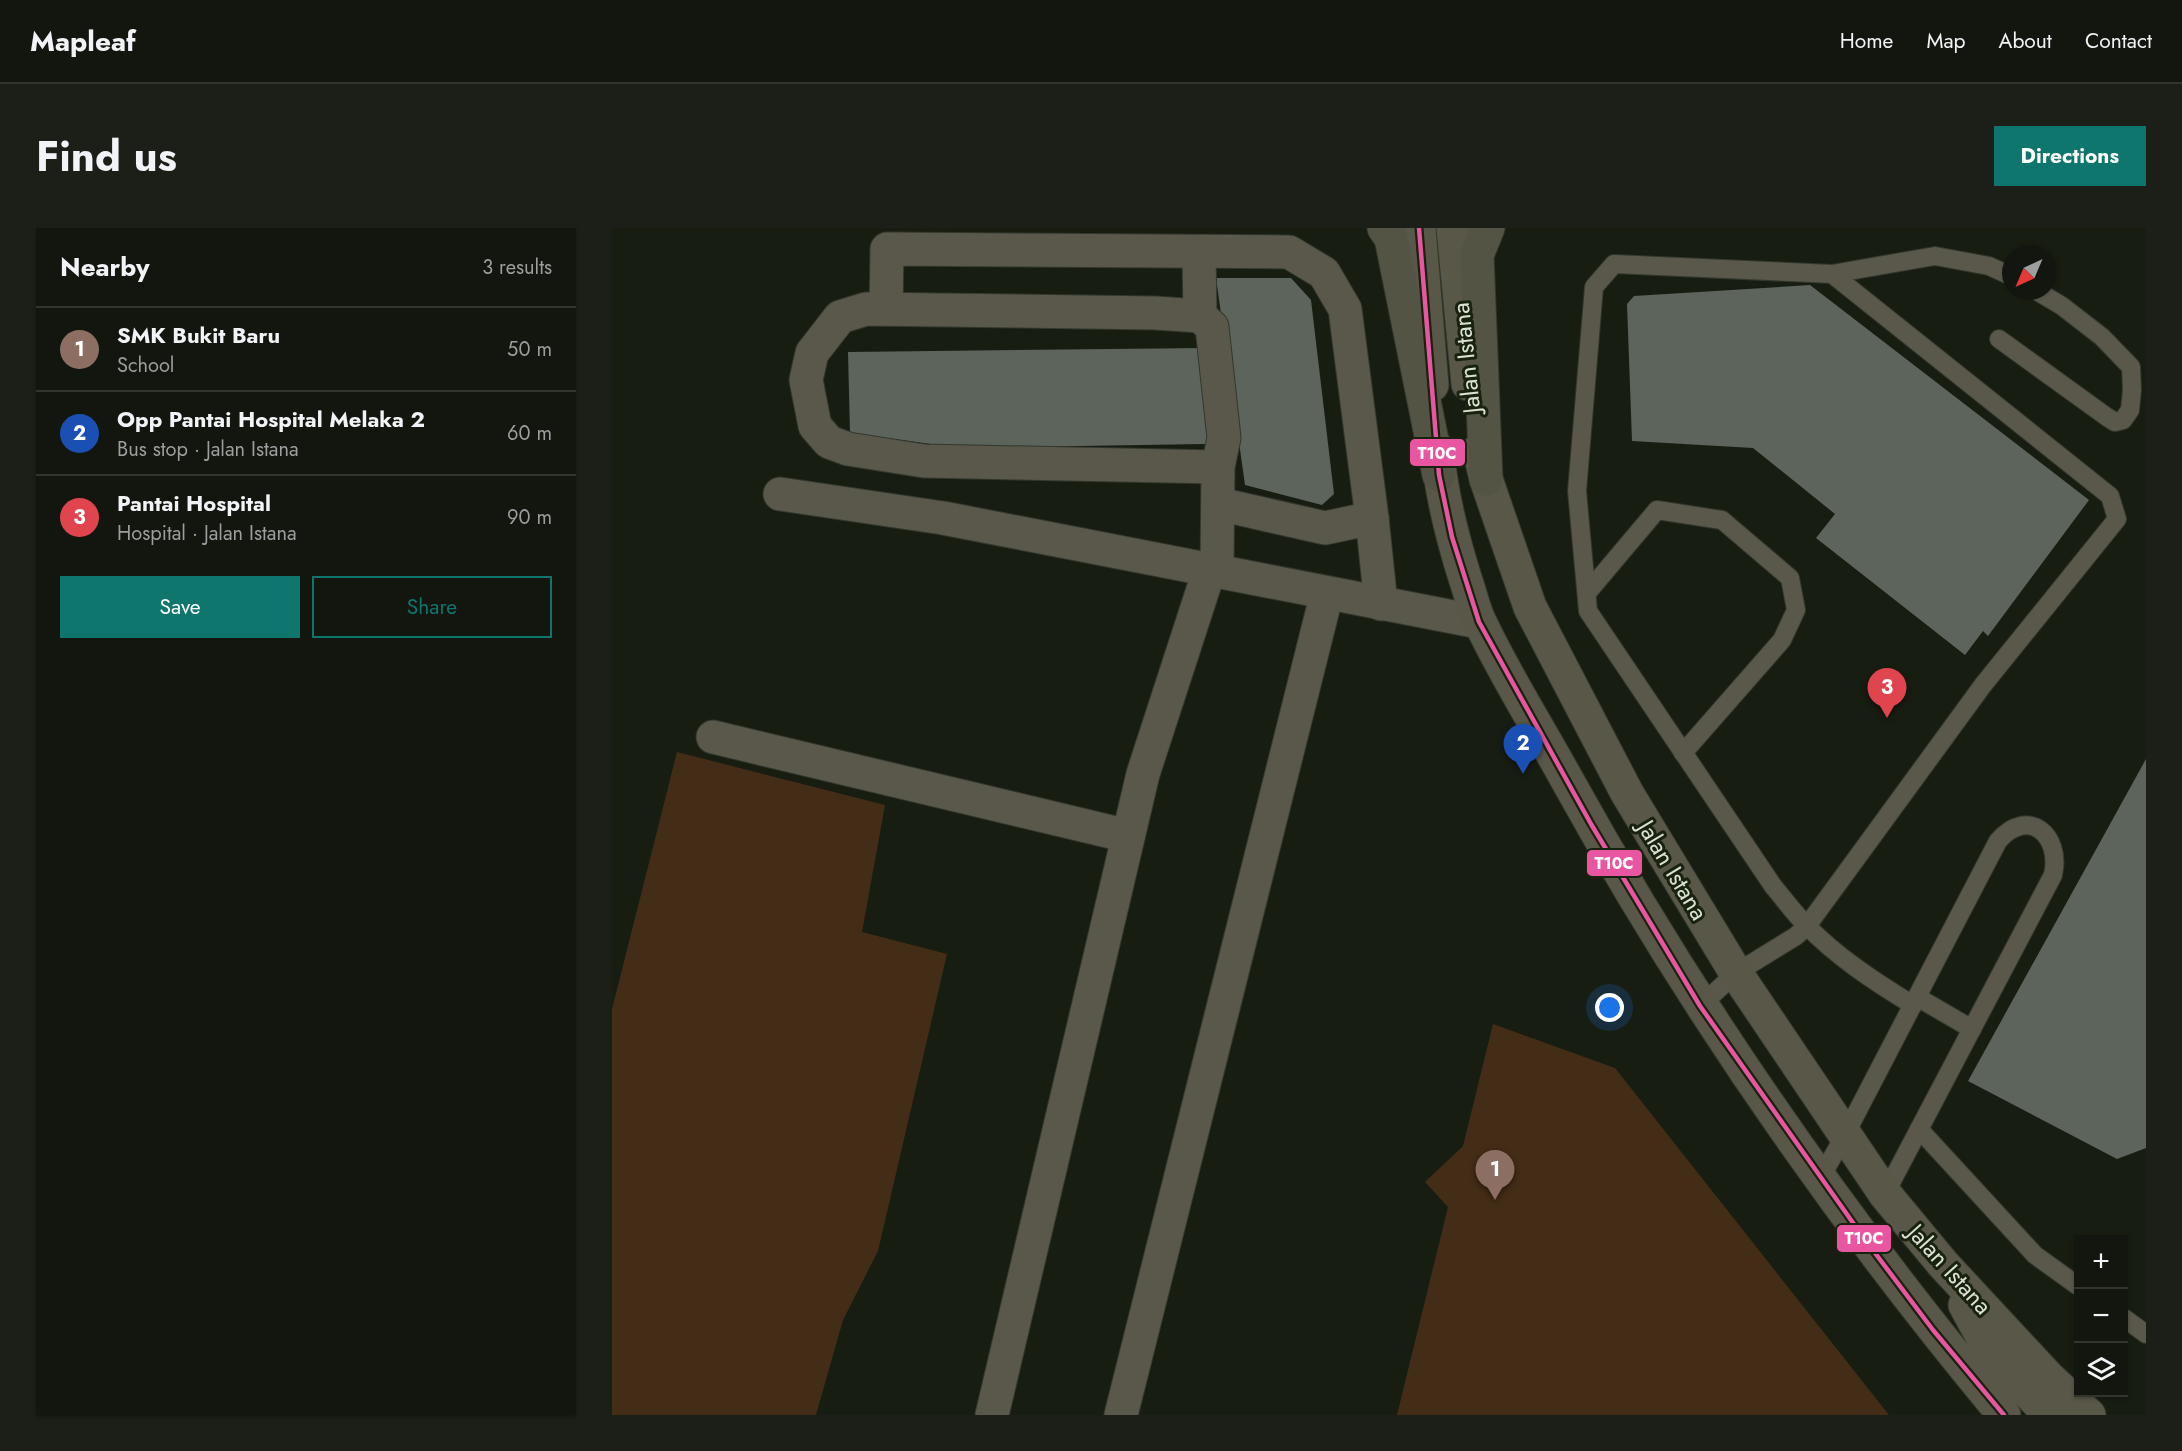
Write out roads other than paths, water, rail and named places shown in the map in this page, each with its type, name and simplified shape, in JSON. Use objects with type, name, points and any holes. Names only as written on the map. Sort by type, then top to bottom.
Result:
[{"type":"highway","points":[[1384,228],[1391,238],[1439,475]]},
{"type":"highway","points":[[1486,479],[1477,255],[1488,228]]},
{"type":"main road","name":"Jalan Istana","points":[[1419,228],[1439,475],[1452,537],[1479,622],[1591,824],[1700,1006],[1863,1237],[1933,1330],[2004,1415]]},
{"type":"main road","name":"Jalan Istana","points":[[1453,228],[1471,418],[1486,479],[1530,607],[1627,793],[1736,974],[1884,1194],[1943,1264],[2048,1377],[2089,1415]]},
{"type":"main road","points":[[1943,1264],[1992,1355],[2050,1415]]},
{"type":"street","points":[[886,309],[886,249],[1289,252],[1324,273],[1345,309],[1381,604]]},
{"type":"street","points":[[1200,252],[1200,316]]},
{"type":"street","points":[[992,1415],[1143,774],[1213,569],[1219,504],[1218,466],[1224,438],[1212,327],[1200,316],[1155,313],[866,309],[840,317],[812,353],[806,380],[815,426],[829,442],[848,449],[924,460],[1218,466]]},
{"type":"street","points":[[780,494],[943,518],[1479,622]]},
{"type":"street","points":[[1219,504],[1325,528],[1372,518]]},
{"type":"street","points":[[1121,1415],[1327,593]]},
{"type":"street","points":[[713,737],[1128,836]]},
{"type":"lane","points":[[1972,1029],[1874,982],[1807,926],[1773,886],[1588,612],[1577,491],[1594,286],[1614,264],[1832,274],[1935,256],[1989,266],[2002,272]]},
{"type":"lane","points":[[1700,1006],[1736,974],[1796,936],[1807,926],[1983,685],[2117,519],[2110,496],[1832,274]]},
{"type":"lane","points":[[1999,339],[2107,417],[2115,422],[2123,420],[2130,410],[2133,390],[2131,367],[2102,337],[2052,300]]},
{"type":"lane","points":[[1587,593],[1657,510],[1722,520],[1790,579],[1796,610],[1782,640],[1683,753]]},
{"type":"lane","points":[[1821,1178],[1998,841],[2006,832],[2018,826],[2032,826],[2047,835],[2054,847],[2053,875],[1884,1194]]},
{"type":"lane","points":[[1919,1129],[2035,1255],[2074,1282]]},
{"type":"lane","points":[[2128,1321],[2146,1334]]},
{"type":"place","name":"Pantai Hospital","points":[[1887,718]]},
{"type":"place","name":"Opp Pantai Hospital Melaka 2","points":[[1523,774]]},
{"type":"place","name":"SMK Bukit Baru","points":[[1495,1200]]}]
